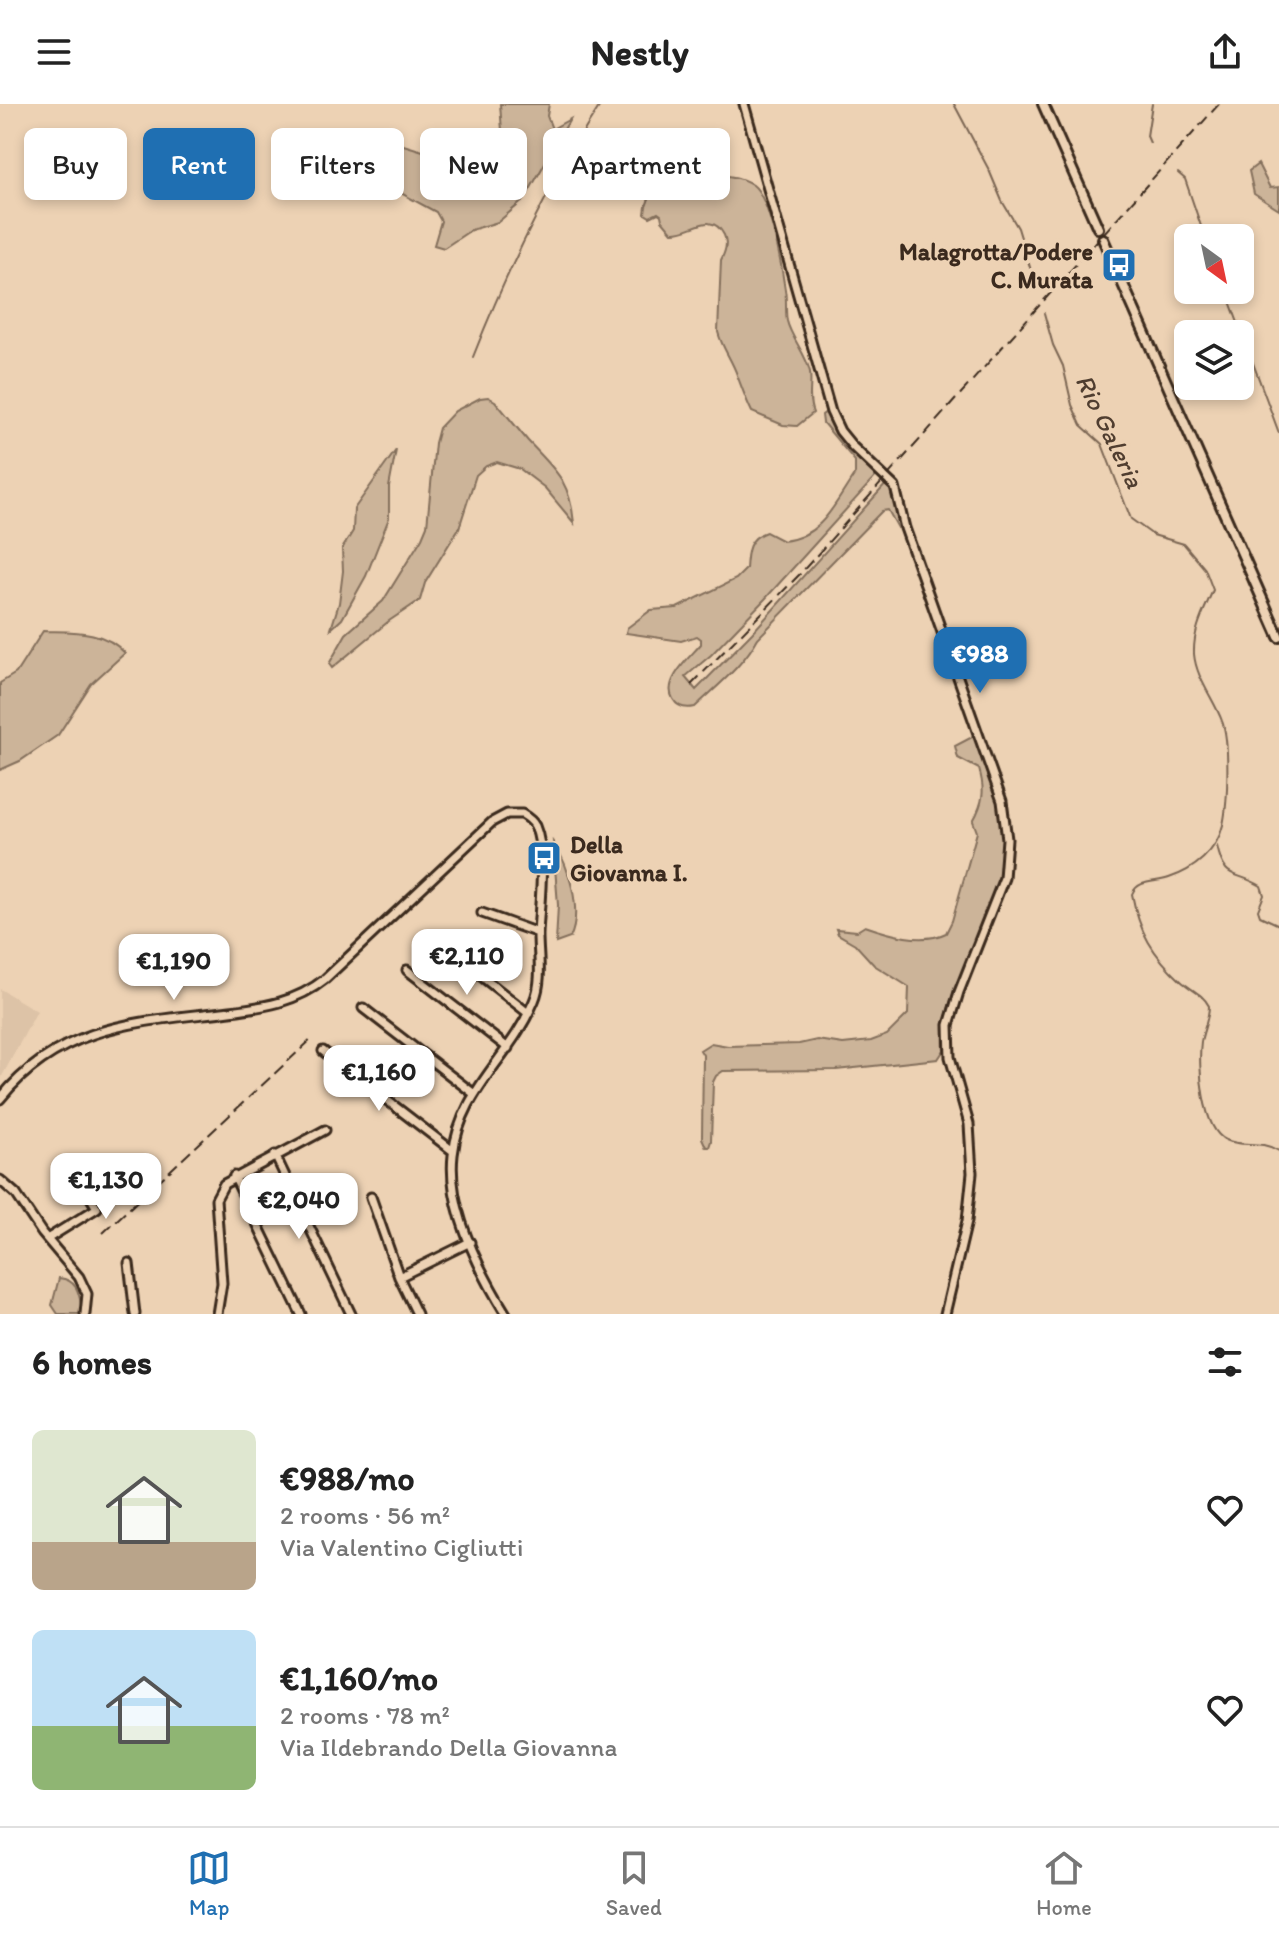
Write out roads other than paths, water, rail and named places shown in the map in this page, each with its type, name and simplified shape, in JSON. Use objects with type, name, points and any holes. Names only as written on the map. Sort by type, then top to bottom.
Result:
[{"type":"main road","points":[[1043,104],[1098,228]]},
{"type":"main road","points":[[1103,239],[1279,637]]},
{"type":"street","points":[[744,104],[831,412],[846,439],[890,481],[899,495],[905,528],[1002,801],[1006,820],[1004,878],[949,1025],[950,1057],[969,1124],[972,1173],[967,1221],[945,1314]]},
{"type":"street","points":[[0,1099],[25,1073],[47,1058],[102,1031],[143,1020],[271,1006],[301,995],[325,979],[491,823],[507,814],[525,816],[535,828],[541,885],[539,981],[528,1013],[508,1048],[473,1093],[460,1123],[453,1151],[455,1203],[470,1242],[506,1314]]},
{"type":"street","points":[[482,913],[538,933]]},
{"type":"street","points":[[439,943],[528,1013]]},
{"type":"street","points":[[407,970],[508,1048]]},
{"type":"street","points":[[363,1008],[473,1093]]},
{"type":"street","points":[[323,1051],[453,1151]]},
{"type":"street","points":[[217,1314],[222,1283],[216,1199],[224,1184],[325,1130]]},
{"type":"street","points":[[275,1155],[351,1314]]},
{"type":"street","points":[[234,1176],[301,1314]]},
{"type":"street","points":[[47,1239],[97,1208],[78,1177]]},
{"type":"street","points":[[0,1180],[16,1194],[83,1284],[87,1296],[85,1314]]},
{"type":"street","points":[[371,1197],[413,1313]]},
{"type":"street","points":[[399,1277],[470,1242]]},
{"type":"street","points":[[129,1263],[135,1314]]},
{"type":"waterway","points":[[473,357],[531,227],[601,104]]},
{"type":"waterway","name":"Rio Galeria","points":[[954,104],[1018,228],[1037,290]]},
{"type":"waterway","points":[[1150,143],[1147,136],[1152,104]]},
{"type":"waterway","points":[[1178,173],[1185,179],[1200,224]]},
{"type":"waterway","points":[[1231,304],[1279,433]]},
{"type":"waterway","name":"Rio Galeria","points":[[1044,313],[1063,366],[1072,405],[1081,425],[1102,444],[1131,519],[1153,535],[1184,544],[1205,569],[1213,590],[1197,629],[1194,654],[1198,672],[1225,730],[1227,772],[1223,825],[1216,843],[1195,865],[1169,878],[1138,886],[1132,894],[1143,931],[1155,952],[1209,1006],[1201,1042],[1200,1065],[1203,1096],[1218,1134],[1226,1140],[1265,1145],[1279,1151]]},
{"type":"waterway","points":[[1217,846],[1227,870],[1261,886],[1264,895],[1258,910],[1260,916],[1279,925]]},
{"type":"railway","points":[[691,685],[800,574],[1219,104]]},
{"type":"railway","points":[[103,1233],[314,1037]]},
{"type":"place","name":"Malagrotta/Podere C. Murata","points":[[1119,265]]},
{"type":"place","name":"Della Giovanna I.","points":[[544,858]]}]
